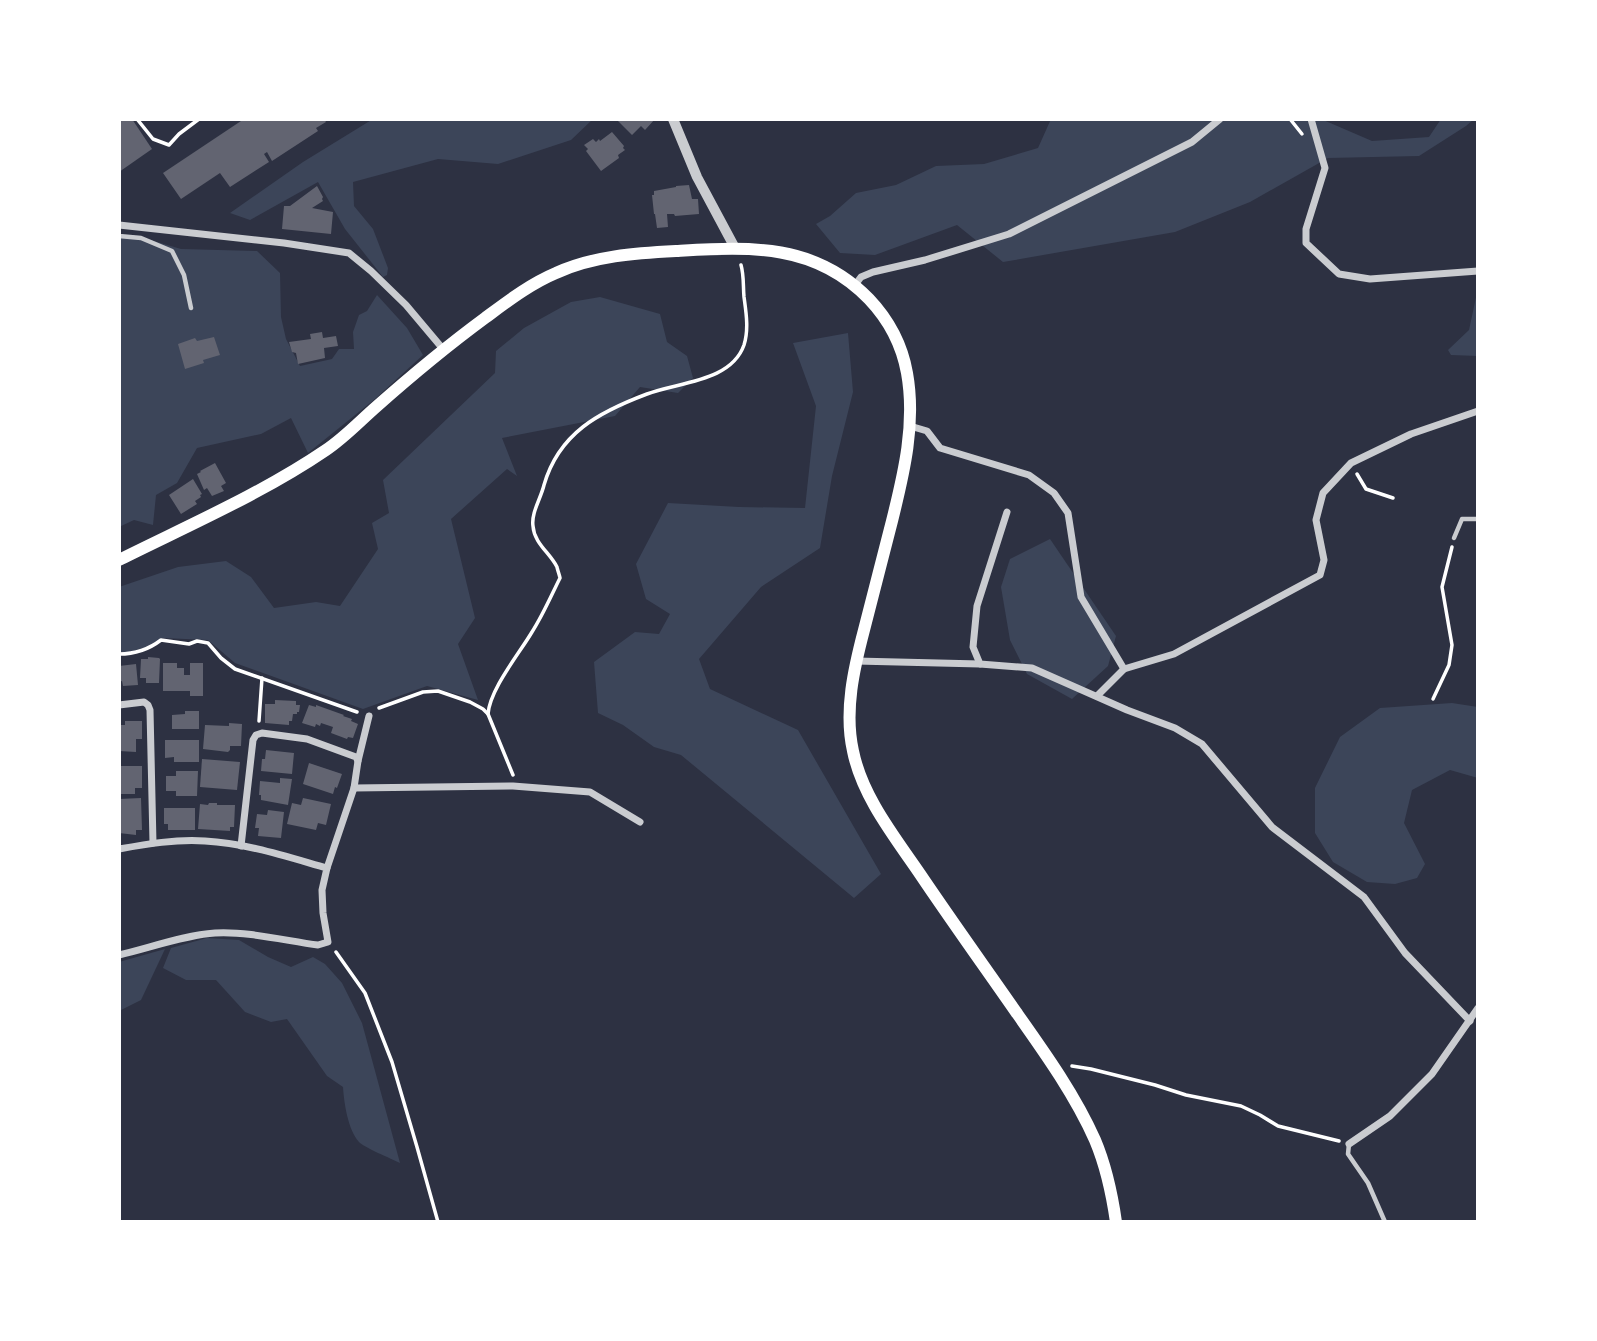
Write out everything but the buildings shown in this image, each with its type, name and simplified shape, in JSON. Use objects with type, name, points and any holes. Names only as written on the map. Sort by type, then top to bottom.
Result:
[{"type":"main road","points":[[119,560],[267,485],[329,448],[443,349],[524,289],[557,272],[628,255],[735,248],[783,252],[804,258],[822,264],[855,285],[878,309],[898,341],[907,370],[911,411],[898,497],[856,661],[850,712],[852,750],[864,786],[904,851],[1052,1064],[1080,1112],[1097,1145],[1107,1175],[1116,1222]]},
{"type":"street","points":[[673,119],[697,177],[735,248]]},
{"type":"street","points":[[855,285],[861,277],[873,272],[925,260],[1009,234],[1192,142],[1220,119]]},
{"type":"street","points":[[1311,119],[1325,168],[1306,229],[1306,243],[1339,274],[1370,279],[1478,271]]},
{"type":"street","points":[[119,225],[349,253],[407,305],[443,349]]},
{"type":"street","points":[[1097,696],[1124,669],[1174,654],[1320,575],[1324,560],[1315,520],[1323,493],[1351,463],[1411,434],[1478,411]]},
{"type":"street","points":[[910,426],[927,431],[940,448],[1029,475],[1054,493],[1068,513],[1081,597],[1124,669]]},
{"type":"street","points":[[980,664],[973,647],[977,606],[1007,512]]},
{"type":"street","points":[[856,661],[1032,668],[1175,728],[1202,744],[1272,827],[1364,897],[1405,953],[1470,1021]]},
{"type":"street","points":[[119,705],[144,702],[150,710],[153,842]]},
{"type":"street","points":[[119,955],[216,933],[318,945],[328,942],[322,890],[354,788],[369,716]]},
{"type":"street","points":[[241,846],[253,740],[256,735],[262,733],[307,739],[356,757],[358,761]]},
{"type":"street","points":[[354,788],[518,786],[590,792],[640,822]]},
{"type":"street","points":[[119,849],[153,842],[206,841],[241,846],[327,868]]},
{"type":"street","points":[[1349,1144],[1390,1116],[1432,1074],[1478,1008]]},
{"type":"lane","points":[[119,236],[141,238],[172,251],[184,275],[191,308]]},
{"type":"lane","points":[[1454,538],[1462,519],[1478,519]]},
{"type":"lane","points":[[1349,1144],[1348,1154],[1368,1183],[1385,1222]]},
{"type":"path","points":[[137,119],[153,139],[169,145],[199,119]]},
{"type":"path","points":[[488,714],[489,704],[513,659],[532,633],[560,578],[557,568],[533,529],[533,520],[551,465],[569,438],[606,412],[648,393],[707,379],[736,358],[746,333],[746,314],[742,269],[735,248]]},
{"type":"path","points":[[1351,463],[1366,489],[1393,498]]},
{"type":"path","points":[[1433,699],[1449,665],[1452,645],[1443,587],[1454,538]]},
{"type":"path","points":[[119,654],[149,649],[161,640],[189,644],[197,641],[208,643],[234,669],[369,716],[387,705],[423,692],[438,691],[470,702],[488,714],[518,786]]},
{"type":"path","points":[[258,735],[262,678]]},
{"type":"path","points":[[328,942],[365,993],[392,1062],[438,1222]]},
{"type":"path","points":[[1052,1064],[1091,1069],[1186,1095],[1241,1106],[1278,1126],[1349,1144]]},
{"type":"shaded area","points":[[373,119],[593,119],[571,140],[498,164],[438,159],[353,182],[354,206],[373,229],[388,268],[387,275],[383,277],[345,229],[318,182],[250,220],[230,213],[303,162]]},
{"type":"shaded area","points":[[1051,119],[1321,119],[1372,141],[1429,137],[1441,119],[1474,119],[1419,156],[1328,158],[1250,202],[1175,232],[1003,262],[957,225],[875,255],[840,253],[816,224],[830,216],[856,193],[896,185],[936,166],[984,164],[1038,148]]},
{"type":"shaded area","points":[[119,238],[147,239],[181,249],[257,251],[280,273],[281,317],[286,339],[300,366],[332,359],[339,349],[354,349],[353,332],[359,315],[367,311],[377,295],[407,328],[423,355],[375,399],[308,453],[291,418],[261,434],[197,448],[177,483],[156,495],[153,525],[134,520],[119,527]]},
{"type":"shaded area","points":[[1478,288],[1478,356],[1451,355],[1448,350],[1469,330]]},
{"type":"shaded area","points":[[600,297],[660,314],[667,342],[687,356],[693,378],[678,393],[640,387],[615,416],[502,438],[517,476],[507,469],[451,519],[475,618],[458,644],[478,700],[427,686],[363,709],[235,663],[208,640],[162,638],[147,647],[119,652],[119,587],[178,567],[226,561],[251,577],[274,608],[316,602],[340,606],[378,549],[372,523],[389,513],[383,480],[495,373],[496,351],[524,328],[571,302]]},
{"type":"shaded area","points":[[848,333],[853,392],[832,476],[820,548],[761,587],[699,659],[710,689],[798,730],[881,874],[854,898],[681,755],[654,747],[623,725],[598,713],[594,662],[635,632],[659,634],[670,614],[646,599],[636,564],[668,503],[805,508],[816,406],[793,343]]},
{"type":"shaded area","points":[[1050,539],[1116,636],[1108,666],[1072,699],[1027,674],[1010,640],[1001,587],[1010,559]]},
{"type":"shaded area","points":[[1452,703],[1478,707],[1478,778],[1450,770],[1412,790],[1404,823],[1425,864],[1417,878],[1395,884],[1367,882],[1333,862],[1315,833],[1315,788],[1340,737],[1380,708]]},
{"type":"shaded area","points":[[207,938],[239,940],[291,967],[313,957],[325,964],[342,983],[362,1023],[400,1163],[372,1150],[355,1137],[349,1124],[343,1087],[327,1076],[287,1019],[271,1022],[245,1012],[216,980],[186,980],[163,968],[171,948]]},
{"type":"shaded area","points":[[165,949],[141,1000],[119,1011],[119,962]]}]
